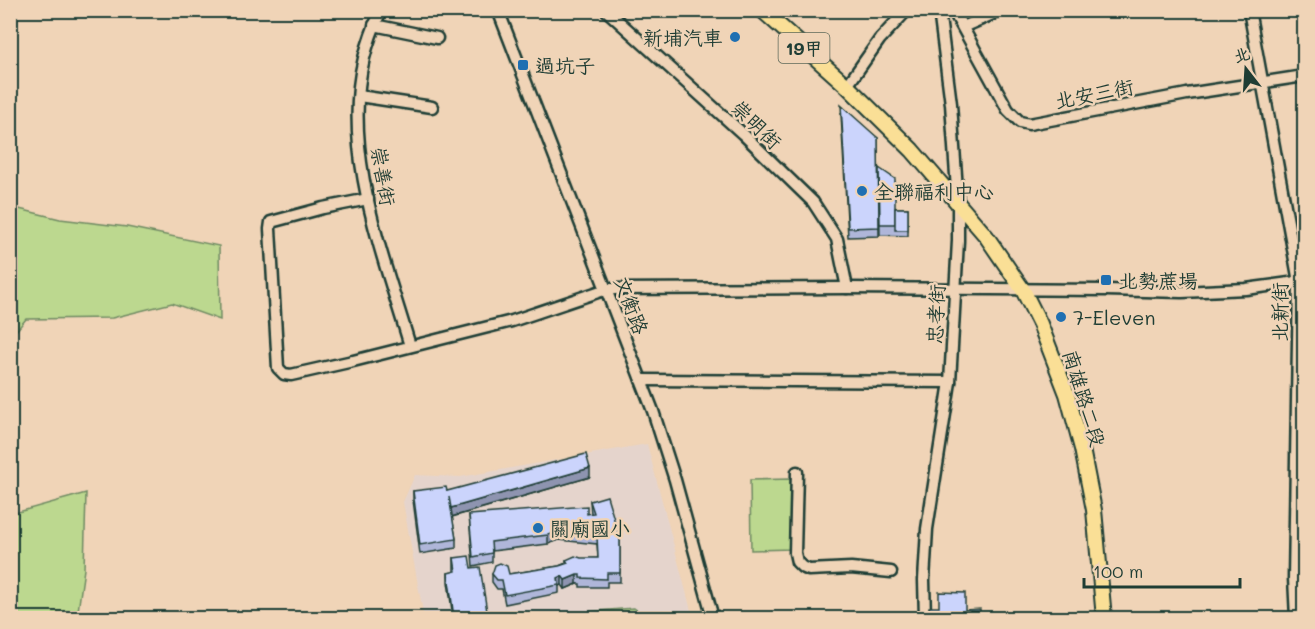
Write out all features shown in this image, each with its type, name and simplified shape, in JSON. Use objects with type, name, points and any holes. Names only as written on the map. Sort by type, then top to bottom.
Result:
[{"type":"main road","name":"南雄路二段","points":[[762,10],[847,86],[912,150],[986,236],[1023,290],[1040,324],[1067,394],[1082,450],[1095,510],[1104,618]]},
{"type":"street","name":"崇善街","points":[[381,10],[364,58],[359,96],[359,151],[368,199],[410,346]]},
{"type":"street","name":"文衡路","points":[[498,10],[641,380],[675,480],[713,618]]},
{"type":"street","name":"崇明街","points":[[606,10],[743,134],[813,202],[837,238],[847,288]]},
{"type":"street","points":[[847,86],[880,39],[907,10]]},
{"type":"street","name":"忠孝街","points":[[925,618],[924,580],[927,529],[950,382],[958,204],[951,104],[939,10]]},
{"type":"street","name":"北安三街","points":[[953,10],[1008,110],[1020,122],[1029,124],[1305,76]]},
{"type":"street","points":[[963,27],[1002,10]]},
{"type":"street","name":"北新街","points":[[1248,10],[1302,281],[1294,578],[1296,618]]},
{"type":"street","points":[[374,25],[437,38]]},
{"type":"street","points":[[359,96],[432,107]]},
{"type":"street","points":[[368,199],[271,222],[278,368],[284,374],[291,375],[512,321],[607,289],[847,288],[1192,292],[1246,290],[1302,281]]},
{"type":"street","points":[[641,380],[950,382]]},
{"type":"street","points":[[797,472],[795,553],[797,562],[809,570],[851,568],[891,572]]},
{"type":"shaded area","name":"關廟國小","points":[[647,444],[693,618],[424,618],[403,502],[415,475],[460,477]]},
{"type":"green space","points":[[11,207],[60,219],[127,227],[219,246],[220,320],[172,303],[112,318],[26,319],[11,337]]},
{"type":"green space","points":[[790,479],[791,549],[751,550],[750,480]]},
{"type":"green space","points":[[86,493],[84,569],[77,618],[11,618],[11,514]]},
{"type":"green space","points":[[634,608],[648,618],[552,618],[559,614]]},
{"type":"building","name":"全聯福利中心","points":[[841,105],[878,138],[879,227],[848,228]]},
{"type":"building","points":[[879,168],[895,179],[895,224],[880,224]]},
{"type":"building","points":[[895,208],[908,208],[908,230],[895,230]]},
{"type":"building","points":[[586,454],[590,468],[451,508],[449,497],[456,539],[420,545],[413,491],[446,487],[447,491]]},
{"type":"building","points":[[607,496],[620,539],[620,573],[607,573],[607,579],[580,578],[580,575],[577,575],[565,580],[562,576],[558,578],[559,585],[505,595],[502,580],[497,580],[492,574],[495,565],[500,563],[507,566],[509,574],[559,566],[568,563],[566,560],[575,556],[598,558],[597,536],[559,531],[548,535],[491,542],[492,553],[473,557],[469,515],[587,506],[587,514],[594,513],[590,501]]},
{"type":"building","points":[[469,556],[471,568],[480,567],[488,618],[454,618],[448,573],[456,571],[454,558]]},
{"type":"building","points":[[939,592],[965,593],[965,610],[980,609],[980,618],[929,618],[929,607],[939,607]]},
{"type":"place","name":"新埔汽車","points":[[735,37]]},
{"type":"place","name":"過坑子","points":[[523,65]]},
{"type":"place","name":"全聯福利中心","points":[[862,191]]},
{"type":"place","name":"北勢蔗場","points":[[1106,280]]},
{"type":"place","name":"7-Eleven","points":[[1061,317]]},
{"type":"place","name":"關廟國小","points":[[538,528]]}]
